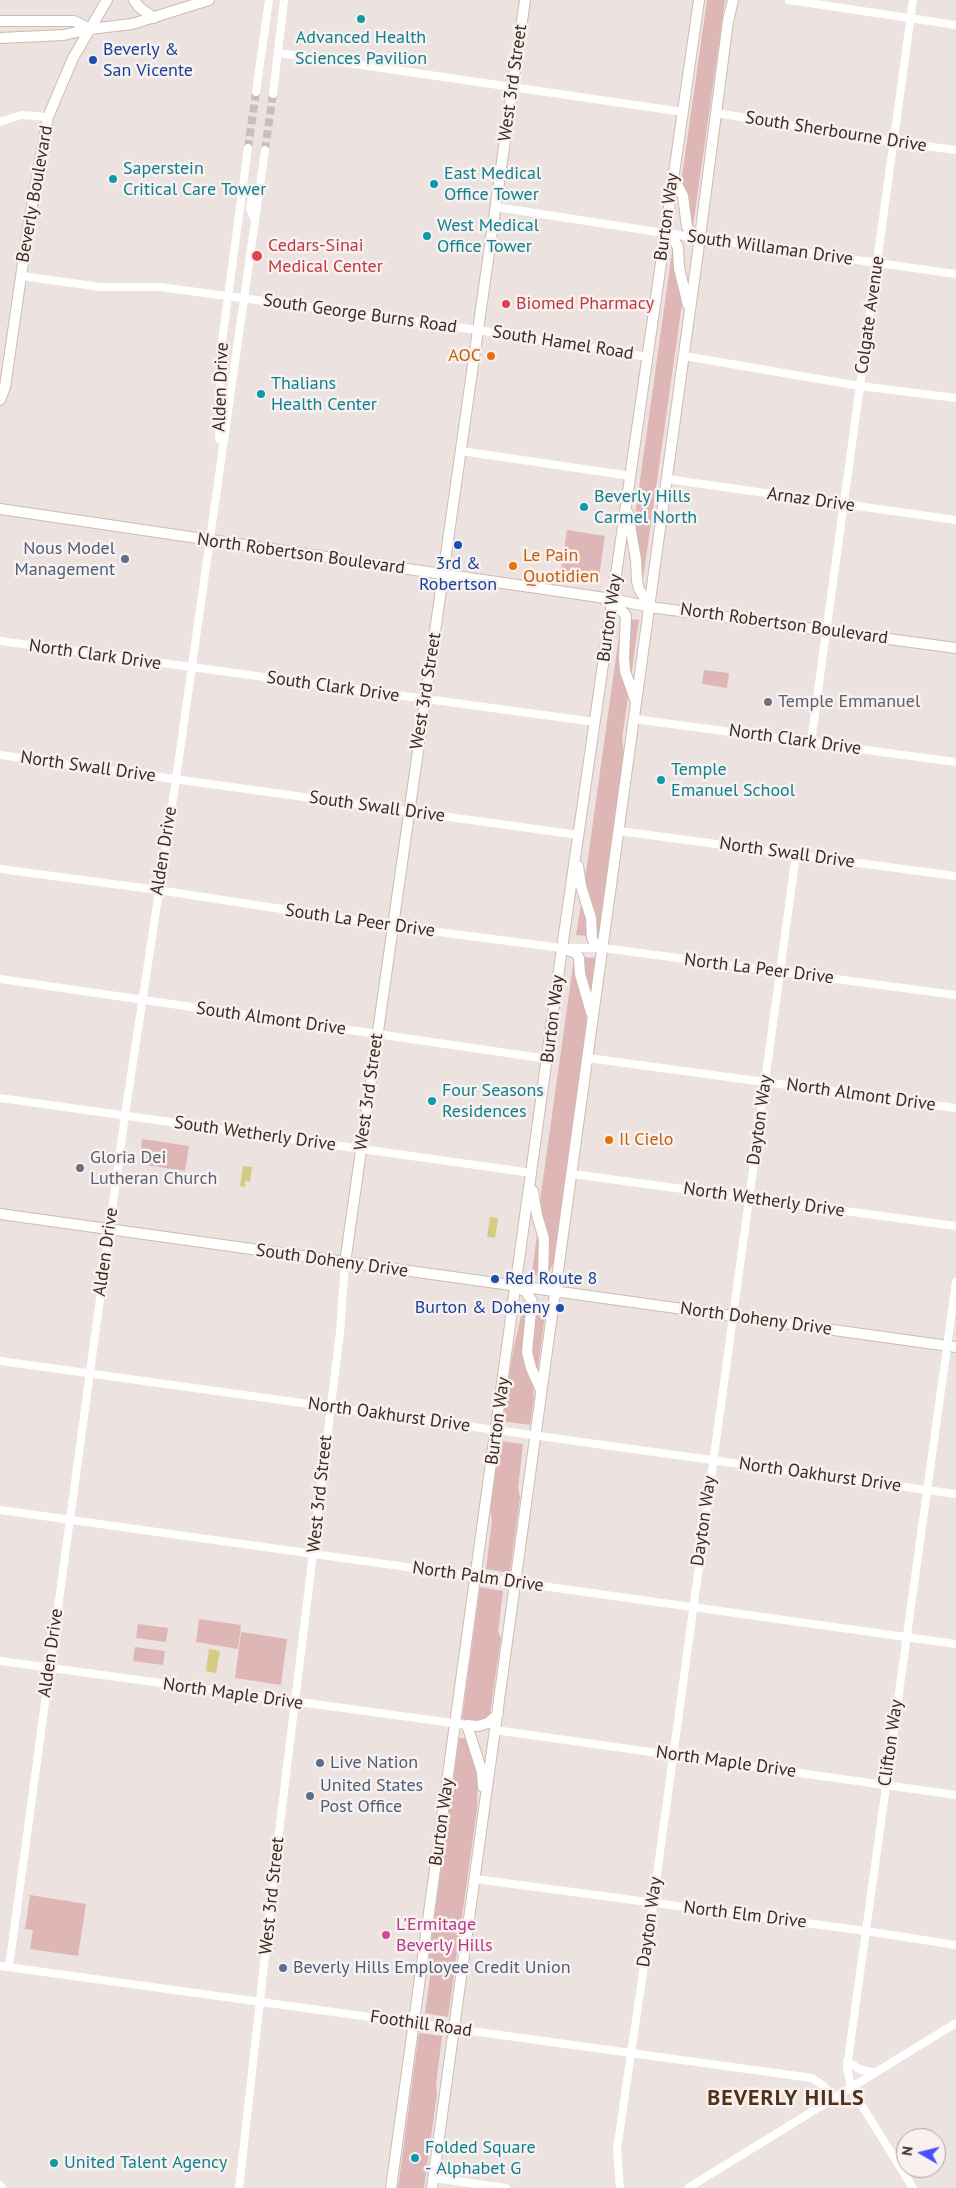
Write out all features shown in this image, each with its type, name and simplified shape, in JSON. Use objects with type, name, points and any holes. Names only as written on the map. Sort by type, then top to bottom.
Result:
[{"type":"main road","name":"Beverly Boulevard","points":[[0,400],[5,387],[48,117],[73,58],[107,0]]},
{"type":"main road","points":[[134,0],[139,7],[154,18]]},
{"type":"main road","points":[[0,38],[64,35],[90,29],[132,24],[209,0]]},
{"type":"main road","name":"West 3rd Street","points":[[345,1263],[525,0]]},
{"type":"main road","name":"Burton Way","points":[[391,2188],[532,1177],[562,948],[595,722],[607,598],[627,504],[664,233],[699,0]]},
{"type":"main road","name":"Burton Way","points":[[433,2183],[650,607],[728,21],[733,0]]},
{"type":"main road","points":[[0,21],[74,21],[90,29]]},
{"type":"main road","points":[[673,176],[683,196],[688,227],[691,232],[700,237]]},
{"type":"main road","points":[[664,233],[673,238],[678,247],[679,268],[690,313]]},
{"type":"main road","points":[[627,504],[636,560],[636,581],[650,607]]},
{"type":"main road","name":"North Robertson Boulevard","points":[[0,509],[607,598],[650,607],[956,648]]},
{"type":"main road","points":[[607,598],[626,616],[625,671],[636,703]]},
{"type":"main road","points":[[576,855],[581,886],[591,918],[592,938],[594,943],[603,948]]},
{"type":"main road","points":[[562,948],[576,953],[580,958],[580,974],[589,1002],[592,1023]]},
{"type":"main road","points":[[532,1177],[537,1214],[544,1239],[543,1279],[546,1287],[555,1293]]},
{"type":"main road","points":[[0,1214],[109,1230]]},
{"type":"main road","name":"South Doheny Drive","points":[[109,1230],[555,1293]]},
{"type":"main road","points":[[516,1287],[526,1292],[532,1301],[527,1352],[531,1368],[542,1391]]},
{"type":"main road","name":"North Doheny Drive","points":[[555,1293],[952,1346]]},
{"type":"main road","points":[[485,1803],[482,1772],[467,1726],[478,1726],[488,1723],[498,1714]]},
{"type":"street","points":[[256,92],[269,0]]},
{"type":"street","points":[[274,94],[284,0]]},
{"type":"street","points":[[788,0],[956,24]]},
{"type":"street","name":"Colgate Avenue","points":[[826,630],[913,0]]},
{"type":"street","points":[[279,53],[683,112]]},
{"type":"street","name":"South Sherbourne Drive","points":[[716,113],[894,142],[956,150]]},
{"type":"street","points":[[0,122],[21,115],[48,117]]},
{"type":"street","name":"Alden Drive","points":[[218,478],[222,342],[248,148]]},
{"type":"street","points":[[254,218],[265,150]]},
{"type":"street","points":[[242,190],[250,191],[252,197],[250,208],[254,218]]},
{"type":"street","name":"South Willaman Drive","points":[[496,207],[664,233],[956,274]]},
{"type":"street","name":"Alden Drive","points":[[4,1966],[49,1668],[125,1115],[176,779],[254,218]]},
{"type":"street","name":"South George Burns Road","points":[[22,276],[85,286],[160,286],[478,330]]},
{"type":"street","name":"South Hamel Road","points":[[478,330],[648,356]]},
{"type":"street","points":[[684,356],[860,386],[956,398]]},
{"type":"street","points":[[461,451],[631,476]]},
{"type":"street","name":"Arnaz Drive","points":[[667,479],[956,520]]},
{"type":"street","points":[[811,742],[826,630]]},
{"type":"street","name":"North Clark Drive","points":[[0,641],[191,668]]},
{"type":"street","name":"South Clark Drive","points":[[191,668],[595,722]]},
{"type":"street","name":"North Clark Drive","points":[[634,719],[956,762]]},
{"type":"street","name":"North Swall Drive","points":[[0,755],[176,779]]},
{"type":"street","name":"South Swall Drive","points":[[176,779],[579,835]]},
{"type":"street","name":"North Swall Drive","points":[[619,831],[956,876]]},
{"type":"street","name":"Dayton Way","points":[[620,2188],[617,2150],[653,1904],[796,854]]},
{"type":"street","points":[[0,869],[158,890]]},
{"type":"street","name":"South La Peer Drive","points":[[158,890],[392,926],[562,948]]},
{"type":"street","name":"North La Peer Drive","points":[[562,948],[603,948],[956,996]]},
{"type":"street","points":[[0,979],[142,1000]]},
{"type":"street","name":"South Almont Drive","points":[[142,1000],[548,1059]]},
{"type":"street","name":"North Almont Drive","points":[[588,1058],[956,1108]]},
{"type":"street","points":[[0,1098],[125,1115]]},
{"type":"street","name":"South Wetherly Drive","points":[[125,1115],[361,1149],[532,1177]]},
{"type":"street","name":"North Wetherly Drive","points":[[572,1174],[956,1226]]},
{"type":"street","name":"West 3rd Street","points":[[239,2188],[340,1332],[345,1263]]},
{"type":"street","name":"Clifton Way","points":[[913,2188],[851,2088],[846,2067],[927,1490],[952,1346],[956,1282]]},
{"type":"street","name":"North Oakhurst Drive","points":[[0,1361],[956,1494]]},
{"type":"street","name":"North Palm Drive","points":[[0,1510],[956,1644]]},
{"type":"street","name":"North Maple Drive","points":[[0,1661],[467,1726]]},
{"type":"street","name":"North Maple Drive","points":[[495,1730],[956,1795]]},
{"type":"street","name":"North Elm Drive","points":[[475,1879],[866,1931],[956,1945]]},
{"type":"street","name":"Foothill Road","points":[[4,1966],[260,2003],[413,2022],[812,2078],[824,2086],[833,2099]]},
{"type":"street","points":[[688,2188],[956,2023]]},
{"type":"street","points":[[847,2061],[859,2069],[874,2073]]},
{"type":"street","points":[[433,2183],[506,2188]]},
{"type":"shaded area","points":[[707,0],[725,0],[693,226],[689,225],[682,176]]},
{"type":"shaded area","points":[[673,245],[683,297],[643,579],[640,586],[635,516]]},
{"type":"shaded area","points":[[567,530],[605,536],[598,584],[560,578]]},
{"type":"shaded area","points":[[630,619],[639,619],[631,677],[627,661]]},
{"type":"shaded area","points":[[621,622],[624,622],[625,684],[628,698],[622,738],[624,755],[599,938],[596,938],[585,879]]},
{"type":"shaded area","points":[[704,670],[729,673],[727,688],[702,684]]},
{"type":"shaded area","points":[[581,904],[585,904],[588,936],[576,935]]},
{"type":"shaded area","points":[[583,957],[596,958],[591,995],[584,983]]},
{"type":"shaded area","points":[[574,958],[587,1020],[554,1262],[548,1274],[546,1274],[539,1208]]},
{"type":"shaded area","points":[[142,1139],[189,1146],[185,1171],[139,1164]]},
{"type":"shaded area","points":[[243,1166],[252,1167],[250,1182],[245,1181],[245,1187],[240,1186]]},
{"type":"shaded area","points":[[490,1217],[498,1218],[495,1238],[487,1237]]},
{"type":"shaded area","points":[[537,1234],[541,1234],[540,1276],[532,1274]]},
{"type":"shaded area","points":[[527,1305],[534,1398],[530,1425],[502,1421],[513,1351],[521,1316]]},
{"type":"shaded area","points":[[534,1306],[546,1307],[538,1368],[535,1368],[530,1354]]},
{"type":"shaded area","points":[[500,1441],[523,1444],[518,1488],[520,1497],[510,1573],[486,1569],[492,1520],[490,1509]]},
{"type":"shaded area","points":[[480,1587],[503,1591],[498,1632],[501,1638],[490,1714],[485,1719],[477,1721],[462,1719]]},
{"type":"shaded area","points":[[199,1619],[241,1625],[238,1649],[196,1642]]},
{"type":"shaded area","points":[[138,1624],[168,1628],[166,1642],[136,1638]]},
{"type":"shaded area","points":[[241,1632],[287,1639],[281,1685],[235,1678]]},
{"type":"shaded area","points":[[135,1647],[165,1651],[163,1665],[133,1661]]},
{"type":"shaded area","points":[[209,1649],[220,1651],[216,1673],[206,1671]]},
{"type":"shaded area","points":[[459,1738],[468,1739],[478,1774],[477,1809],[448,2017],[425,2013],[431,1970],[429,1957]]},
{"type":"shaded area","points":[[30,1895],[86,1904],[78,1956],[30,1949],[33,1930],[25,1929]]},
{"type":"shaded area","points":[[419,2033],[442,2036],[436,2085],[437,2094],[424,2188],[398,2188]]},
{"type":"tunnel","points":[[248,148],[256,92]]},
{"type":"tunnel","points":[[265,150],[273,94]]},
{"type":"place","name":"Advanced Health Sciences Pavilion","points":[[361,19]]},
{"type":"place","name":"Beverly & San Vicente","points":[[93,60]]},
{"type":"place","name":"Saperstein Critical Care Tower","points":[[113,179]]},
{"type":"place","name":"East Medical Office Tower","points":[[434,184]]},
{"type":"place","name":"West Medical Office Tower","points":[[427,236]]},
{"type":"place","name":"Cedars-Sinai Medical Center","points":[[257,256]]},
{"type":"place","name":"Biomed Pharmacy","points":[[506,304]]},
{"type":"place","name":"AOC","points":[[491,356]]},
{"type":"place","name":"Thalians Health Center","points":[[261,394]]},
{"type":"place","name":"Beverly Hills Carmel North","points":[[584,507]]},
{"type":"place","name":"3rd & Robertson","points":[[458,545]]},
{"type":"place","name":"Nous Model Management","points":[[125,559]]},
{"type":"place","name":"Le Pain Quotidien","points":[[513,566]]},
{"type":"place","name":"Temple Emmanuel","points":[[768,702]]},
{"type":"place","name":"Temple Emanuel School","points":[[661,780]]},
{"type":"place","name":"Four Seasons Residences","points":[[432,1101]]},
{"type":"place","name":"Il Cielo","points":[[609,1140]]},
{"type":"place","name":"Gloria Dei Lutheran Church","points":[[80,1168]]},
{"type":"place","name":"Red Route 8","points":[[495,1279]]},
{"type":"place","name":"Burton & Doheny","points":[[560,1308]]},
{"type":"place","name":"Live Nation","points":[[320,1763]]},
{"type":"place","name":"United States Post Office","points":[[310,1796]]},
{"type":"place","name":"L'Ermitage Beverly Hills","points":[[386,1935]]},
{"type":"place","name":"Beverly Hills Employee Credit Union","points":[[283,1968]]},
{"type":"place","name":"Folded Square - Alphabet G","points":[[415,2158]]},
{"type":"place","name":"United Talent Agency","points":[[54,2163]]},
{"type":"district","name":"BEVERLY HILLS","points":[[786,2099]]}]
